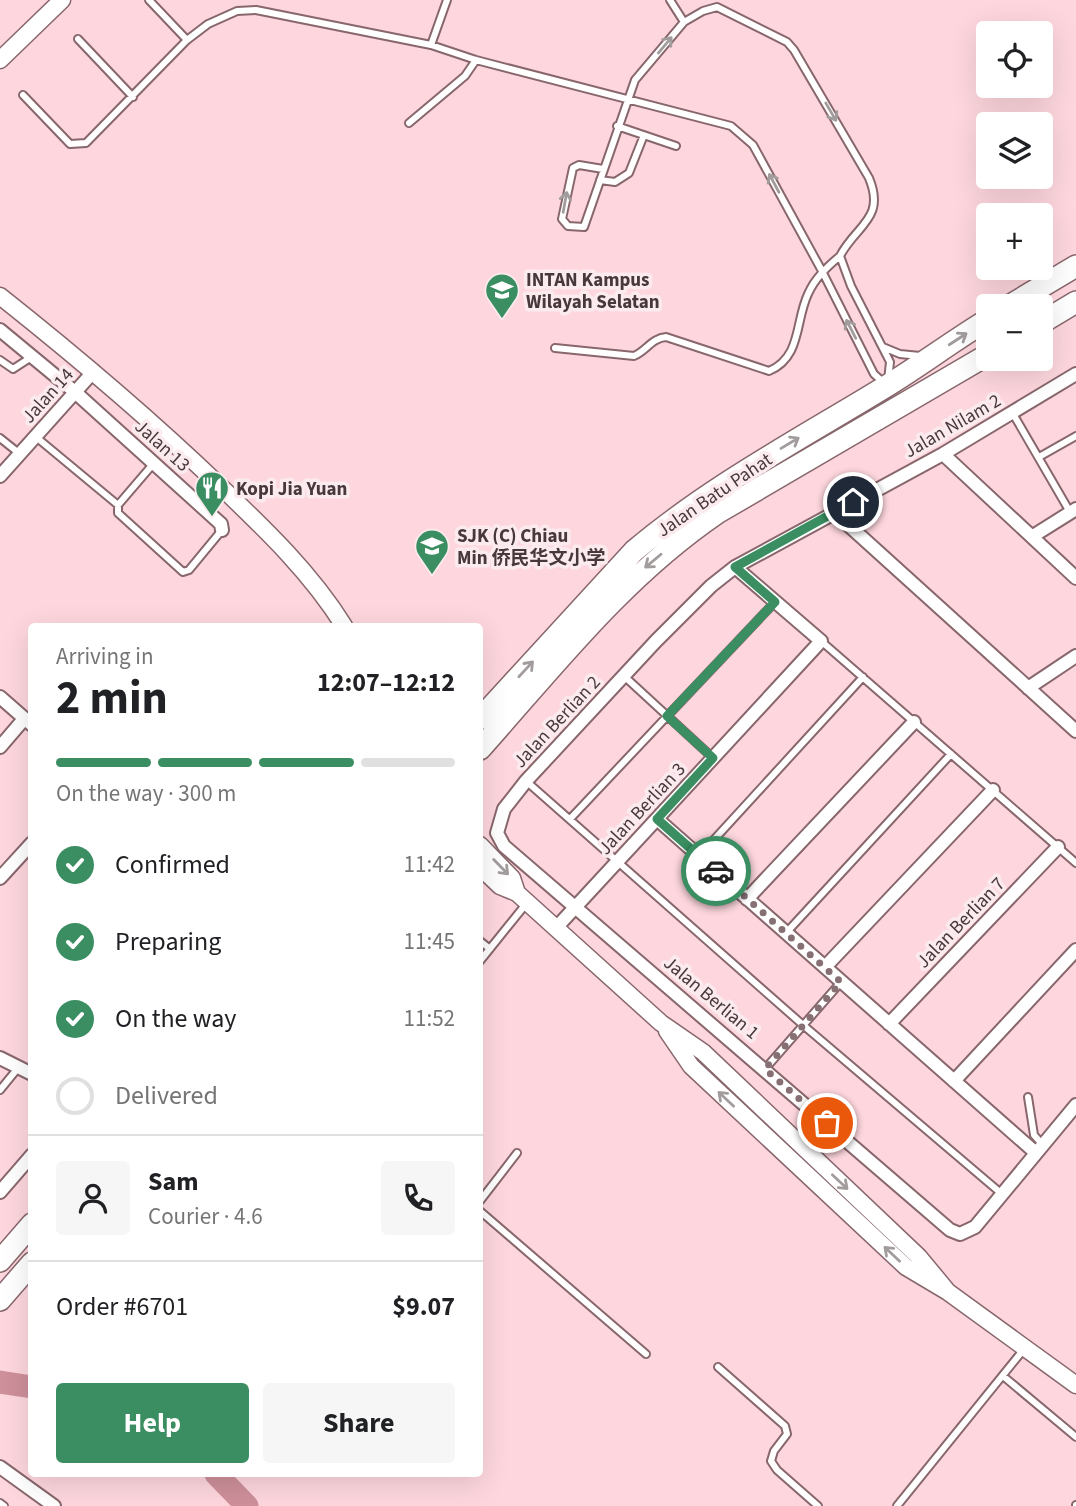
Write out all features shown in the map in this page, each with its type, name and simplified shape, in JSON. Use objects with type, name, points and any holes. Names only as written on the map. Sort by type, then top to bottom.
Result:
[{"type":"highway","points":[[1029,294],[1076,266]]},
{"type":"highway","points":[[1053,316],[1076,302]]},
{"type":"highway","name":"Jalan Batu Pahat","points":[[483,716],[634,551],[661,528],[745,470],[887,386],[976,327]]},
{"type":"highway","name":"Jalan Batu Pahat","points":[[483,745],[597,616],[647,566],[717,513],[976,362]]},
{"type":"highway","points":[[870,425],[887,386],[899,391],[934,387]]},
{"type":"highway","points":[[0,1261],[28,1229]]},
{"type":"highway","points":[[0,1300],[28,1268]]},
{"type":"street","points":[[0,60],[62,0]]},
{"type":"street","points":[[0,296],[94,371],[216,482],[304,571],[342,623]]},
{"type":"street","name":"Jalan 13","points":[[0,330],[154,463],[221,524],[222,530]]},
{"type":"street","name":"Jalan 14","points":[[0,476],[94,371]]},
{"type":"street","name":"Jalan Nilam 2","points":[[735,567],[943,454],[1076,374]]},
{"type":"street","points":[[943,454],[1076,577]]},
{"type":"street","points":[[197,502],[216,482]]},
{"type":"street","points":[[1034,536],[1073,511]]},
{"type":"street","points":[[834,512],[1076,731]]},
{"type":"street","points":[[735,567],[821,641]]},
{"type":"street","name":"Jalan Berlian 2","points":[[574,908],[500,841],[497,833],[500,818],[526,781],[624,676],[711,586],[735,567]]},
{"type":"street","name":"Jalan Berlian 3","points":[[556,928],[821,641]]},
{"type":"street","points":[[1028,688],[1076,656]]},
{"type":"street","points":[[0,696],[28,722],[0,747]]},
{"type":"street","points":[[747,899],[914,722]]},
{"type":"street","points":[[825,967],[993,790]]},
{"type":"street","points":[[657,819],[954,1081],[1039,1149]]},
{"type":"street","points":[[0,878],[28,847]]},
{"type":"street","name":"Jalan Berlian 7","points":[[889,1024],[1058,847]]},
{"type":"street","points":[[483,848],[512,878],[522,898]]},
{"type":"street","points":[[483,870],[500,886],[522,898],[661,1023],[703,1052],[919,1257],[948,1292],[1076,1385]]},
{"type":"street","name":"Jalan Berlian 1","points":[[574,908],[950,1230],[960,1234],[968,1232],[1076,1105]]},
{"type":"street","points":[[954,1081],[1076,950]]},
{"type":"street","points":[[0,1058],[28,1072]]},
{"type":"street","points":[[0,1192],[28,1160]]},
{"type":"street","points":[[0,1467],[54,1506]]},
{"type":"lane","points":[[149,0],[187,40]]},
{"type":"lane","points":[[256,10],[257,0]]},
{"type":"lane","points":[[431,45],[447,0]]},
{"type":"lane","points":[[670,0],[684,22]]},
{"type":"lane","points":[[555,348],[634,356],[643,352],[654,340],[666,337],[769,371],[786,360],[793,346],[807,295],[822,271],[840,256],[874,210],[876,199],[869,178],[794,50],[776,35],[718,4],[684,22],[635,80],[583,228],[568,226],[562,219],[573,169],[579,165],[603,169]]},
{"type":"lane","points":[[23,95],[70,144],[86,143],[187,40],[222,15],[256,10],[431,45],[626,101],[731,126],[753,145],[822,271],[874,374],[887,386]]},
{"type":"lane","points":[[78,39],[133,97]]},
{"type":"lane","points":[[409,123],[465,76],[476,60]]},
{"type":"lane","points":[[617,126],[676,146]]},
{"type":"lane","points":[[600,180],[615,183],[629,173],[644,135]]},
{"type":"lane","points":[[840,256],[850,286],[890,362],[887,386]]},
{"type":"lane","points":[[882,346],[900,354],[933,355]]},
{"type":"lane","points":[[0,360],[13,369],[33,356]]},
{"type":"lane","points":[[1012,412],[1073,511]]},
{"type":"lane","points":[[1039,457],[1076,436]]},
{"type":"lane","points":[[35,437],[118,505]]},
{"type":"lane","points":[[0,438],[20,454]]},
{"type":"lane","points":[[154,463],[118,505],[118,513],[183,572],[189,570],[222,530]]},
{"type":"lane","points":[[569,819],[775,602]]},
{"type":"lane","points":[[821,641],[1076,863]]},
{"type":"lane","points":[[624,676],[713,758]]},
{"type":"lane","points":[[699,856],[863,677]]},
{"type":"lane","points":[[786,933],[951,754]]},
{"type":"lane","points":[[526,781],[803,1025],[1002,1194]]},
{"type":"lane","points":[[483,957],[522,898]]},
{"type":"lane","points":[[483,943],[490,949]]},
{"type":"lane","points":[[765,1069],[841,982]]},
{"type":"lane","points":[[0,1090],[19,1066]]},
{"type":"lane","points":[[1028,1097],[1039,1149]]},
{"type":"lane","points":[[483,1197],[517,1153]]},
{"type":"lane","points":[[483,1214],[646,1354]]},
{"type":"lane","points":[[897,1506],[1024,1349]]},
{"type":"lane","points":[[718,1367],[785,1426],[787,1434],[771,1457],[773,1466],[818,1506]]},
{"type":"lane","points":[[1003,1376],[1076,1437]]},
{"type":"waterway","points":[[0,1382],[28,1386]]},
{"type":"waterway","points":[[219,1477],[247,1506]]},
{"type":"way so far","points":[[716,871],[841,982],[765,1069],[827,1123]]},
{"type":"place","name":"INTAN Kampus Wilayah Selatan","points":[[502,320]]},
{"type":"place","name":"Kopi Jia Yuan","points":[[212,518]]},
{"type":"place","name":"SJK (C) Chiau Min 侨民华文小学","points":[[432,576]]},
{"type":"route","points":[[716,871],[657,819],[713,758],[667,716],[775,602],[735,567],[853,502]]}]
